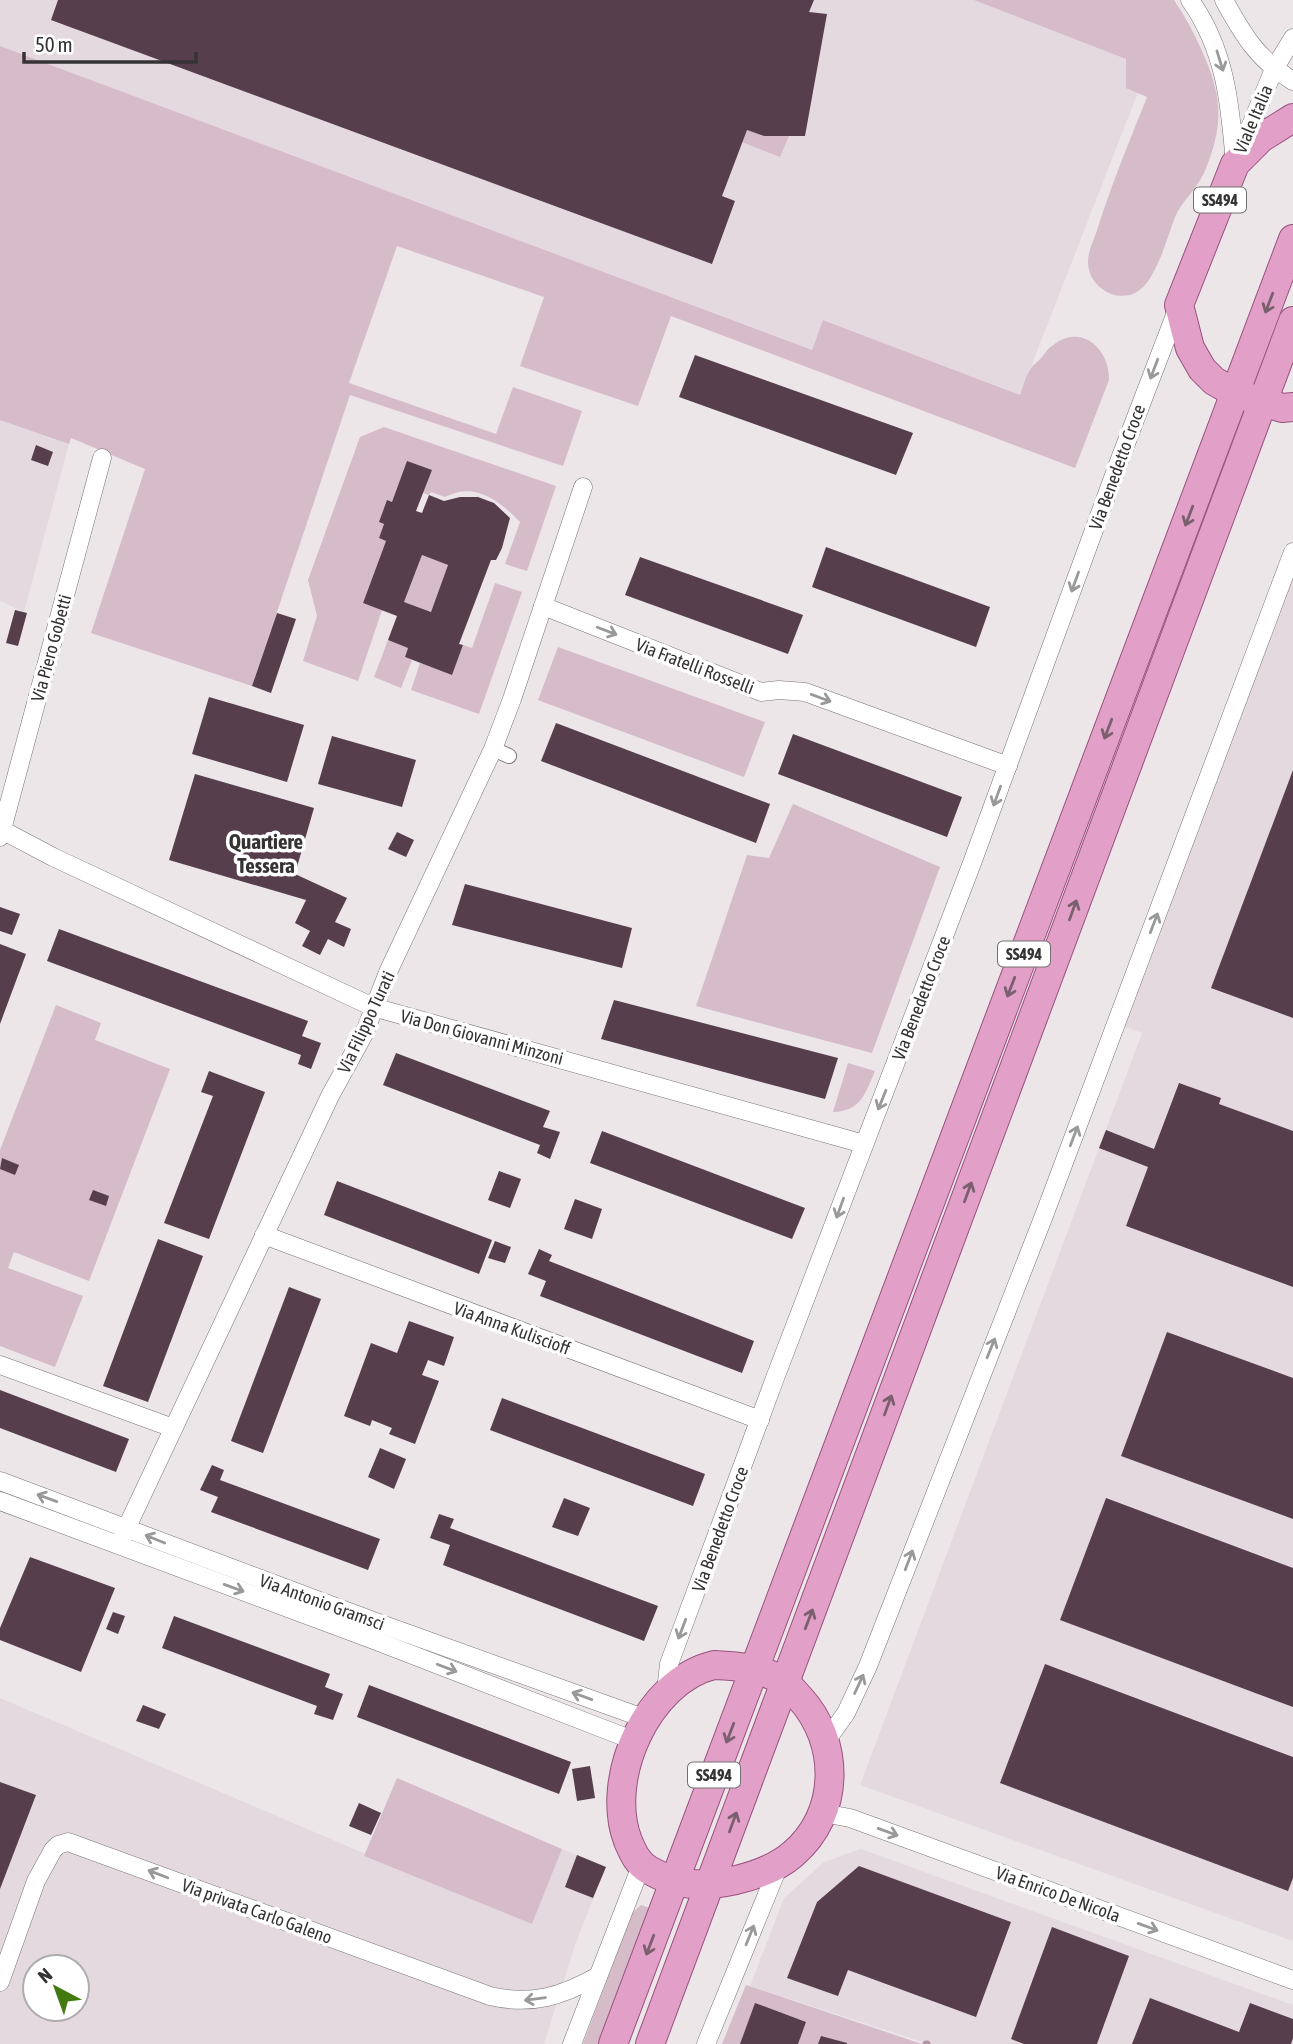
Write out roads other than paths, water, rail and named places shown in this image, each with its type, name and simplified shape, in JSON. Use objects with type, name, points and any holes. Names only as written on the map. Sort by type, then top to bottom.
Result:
[{"type":"main road","name":"Via Benedetto Croce","points":[[1179,305],[1235,164],[1261,138],[1293,118]]},
{"type":"main road","name":"SS494","points":[[613,2044],[1293,239]]},
{"type":"main road","points":[[1179,305],[1190,348],[1202,369],[1214,381],[1235,393],[1282,408],[1293,407]]},
{"type":"main road","name":"SS494","points":[[650,2044],[1293,321]]},
{"type":"main road","points":[[714,1665],[754,1669],[785,1682],[812,1712],[826,1741],[830,1762],[830,1781],[823,1813],[808,1839],[779,1865],[763,1872],[709,1886],[674,1881],[642,1866],[632,1852],[624,1831],[620,1788],[641,1730],[666,1692],[687,1675],[714,1665]]},
{"type":"street","points":[[1190,0],[1201,16],[1223,71],[1230,101],[1235,164]]},
{"type":"street","points":[[1224,0],[1247,41],[1274,69],[1293,80]]},
{"type":"street","name":"Viale Italia","points":[[1235,164],[1274,69],[1293,38]]},
{"type":"street","name":"Via Benedetto Croce","points":[[666,1692],[669,1664],[1179,305]]},
{"type":"street","name":"Via Piero Gobetti","points":[[1,832],[102,458]]},
{"type":"street","name":"Via Filippo Turati","points":[[119,1545],[330,1096],[364,1034],[373,1007],[501,752],[543,606],[583,487]]},
{"type":"street","points":[[826,1741],[846,1713],[868,1666],[1050,1200],[1293,552]]},
{"type":"street","name":"Via Fratelli Rosselli","points":[[543,606],[761,692],[805,692],[1008,766]]},
{"type":"street","name":"Via Don Giovanni Minzoni","points":[[1,832],[373,1007],[864,1144]]},
{"type":"street","name":"Via Anna Kuliscioff","points":[[264,1236],[760,1420]]},
{"type":"street","points":[[0,1365],[173,1428]]},
{"type":"street","name":"Via Antonio Gramsci","points":[[0,1481],[355,1614],[641,1730]]},
{"type":"street","name":"Via Antonio Gramsci","points":[[0,1501],[641,1730]]},
{"type":"street","name":"Via Enrico De Nicola","points":[[823,1813],[850,1818],[1293,1980]]},
{"type":"street","name":"Via privata Carlo Galeno","points":[[0,1982],[44,1865],[58,1845],[68,1842],[490,1996],[513,2001],[542,1998],[574,1990],[598,1976]]},
{"type":"street","points":[[706,2044],[779,1865]]},
{"type":"street","points":[[572,2044],[642,1866]]},
{"type":"district","name":"Quartiere Tessera","points":[[266,853]]}]
